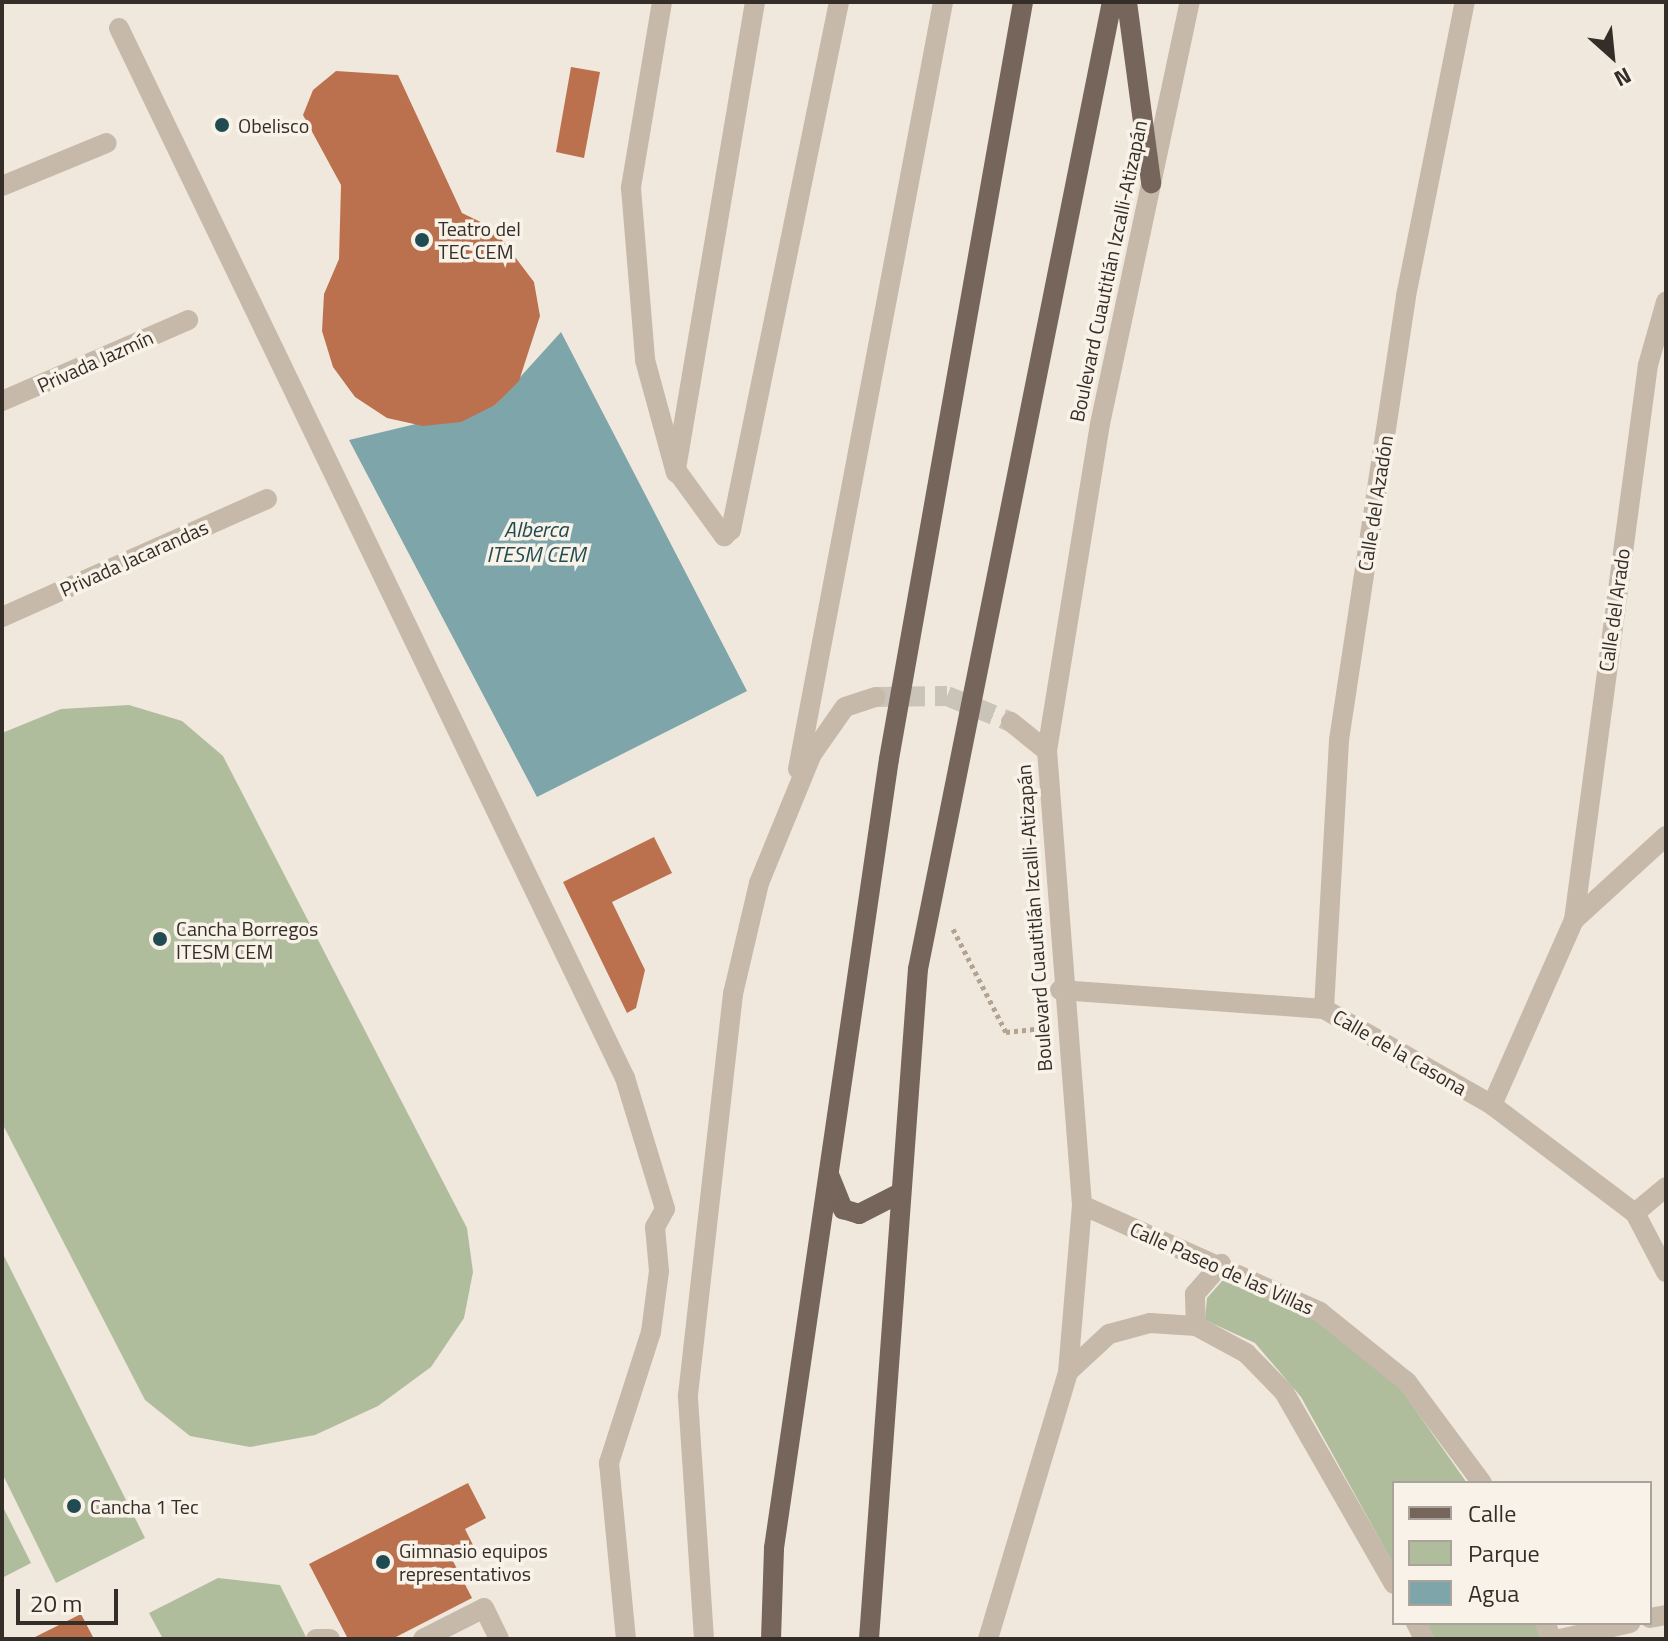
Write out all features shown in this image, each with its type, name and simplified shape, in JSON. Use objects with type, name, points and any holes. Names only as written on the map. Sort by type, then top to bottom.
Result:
[{"type":"main road","points":[[771,1639],[774,1548],[889,759],[1023,2]]},
{"type":"main road","points":[[869,1639],[918,969],[1112,2]]},
{"type":"main road","points":[[1127,2],[1151,183]]},
{"type":"main road","points":[[829,1169],[843,1209],[859,1214],[882,1208],[900,1193]]},
{"type":"street","points":[[662,2],[631,188],[645,360],[676,473],[717,532],[728,534],[839,2]]},
{"type":"street","points":[[676,473],[755,2]]},
{"type":"street","points":[[790,812],[943,2]]},
{"type":"street","name":"Boulevard Cuautitlán Izcalli-Atizapán","points":[[988,1639],[1068,1372],[1082,1205],[1060,990],[1047,751],[1100,424],[1190,2]]},
{"type":"street","name":"Calle del Azadón","points":[[1324,1009],[1339,740],[1406,296],[1465,2]]},
{"type":"street","points":[[119,28],[625,1078],[665,1209],[655,1227],[659,1271],[651,1332],[609,1463],[626,1639]]},
{"type":"street","points":[[2,186],[107,143]]},
{"type":"street","name":"Calle del Arado","points":[[1492,1105],[1574,920],[1648,365],[1666,302]]},
{"type":"street","name":"Privada Jazmín","points":[[2,401],[188,320]]},
{"type":"street","name":"Privada Jacarandas","points":[[2,617],[267,499]]},
{"type":"street","points":[[704,1639],[688,1395],[707,1203],[733,994],[759,883],[812,754],[845,707],[875,697]]},
{"type":"street","points":[[1011,722],[1047,751]]},
{"type":"street","name":"Calle del Arado","points":[[1574,920],[1666,836]]},
{"type":"street","name":"Calle de la Casona","points":[[1060,990],[1324,1009],[1492,1105],[1635,1213],[1666,1272]]},
{"type":"street","points":[[1635,1213],[1666,1187]]},
{"type":"street","name":"Calle Paseo de las Villas","points":[[1082,1205],[1221,1264],[1320,1312],[1407,1382],[1481,1481]]},
{"type":"street","points":[[1196,1326],[1195,1294],[1221,1264]]},
{"type":"street","points":[[1068,1372],[1109,1334],[1150,1323],[1196,1326],[1246,1353],[1284,1392],[1392,1581]]},
{"type":"street","points":[[423,1639],[484,1608],[499,1639]]},
{"type":"street","points":[[1560,1639],[1621,1625]]},
{"type":"street","points":[[316,1639],[330,1639]]},
{"type":"path","points":[[933,892],[1006,1032],[1060,1026],[1063,1017]]},
{"type":"green space","name":"Cancha Borregos ITESM CEM","points":[[129,705],[182,721],[223,756],[467,1228],[473,1272],[464,1318],[431,1367],[378,1406],[315,1435],[250,1447],[190,1436],[145,1400],[2,1123],[2,733],[61,709]]},
{"type":"green space","name":"Cancha 1 Tec","points":[[2,1252],[145,1538],[56,1583],[2,1473]]},
{"type":"green space","points":[[1223,1280],[1317,1321],[1400,1388],[1466,1481],[1392,1481],[1392,1561],[1301,1397],[1255,1343],[1205,1320],[1207,1298]]},
{"type":"green space","points":[[2,1505],[31,1563],[2,1578]]},
{"type":"green space","points":[[218,1578],[280,1585],[307,1639],[163,1639],[149,1613]]},
{"type":"green space","points":[[1427,1625],[1536,1625],[1541,1639],[1435,1639]]},
{"type":"water","name":"Alberca ITESM CEM","points":[[561,332],[747,691],[537,797],[349,440],[495,405]]},
{"type":"building","points":[[571,67],[600,72],[584,158],[556,152]]},
{"type":"building","name":"Teatro del TEC CEM","points":[[336,71],[398,75],[462,213],[493,228],[534,282],[540,316],[519,381],[495,405],[461,422],[423,426],[387,418],[355,397],[333,367],[322,331],[324,294],[339,259],[341,185],[303,115],[313,90]]},
{"type":"building","points":[[654,837],[672,873],[612,902],[645,970],[636,1008],[627,1013],[563,882]]},
{"type":"building","name":"Gimnasio equipos representativos","points":[[468,1483],[486,1518],[465,1529],[475,1549],[453,1561],[472,1598],[392,1639],[348,1639],[309,1564]]},
{"type":"building","points":[[81,1614],[94,1639],[31,1639]]},
{"type":"tunnel","points":[[875,697],[947,696],[1011,722]]},
{"type":"place","name":"Obelisco","points":[[222,125]]},
{"type":"place","name":"Teatro del TEC CEM","points":[[422,240]]},
{"type":"place","name":"Cancha Borregos ITESM CEM","points":[[160,939]]},
{"type":"place","name":"Cancha 1 Tec","points":[[74,1506]]},
{"type":"place","name":"Gimnasio equipos representativos","points":[[383,1562]]}]
